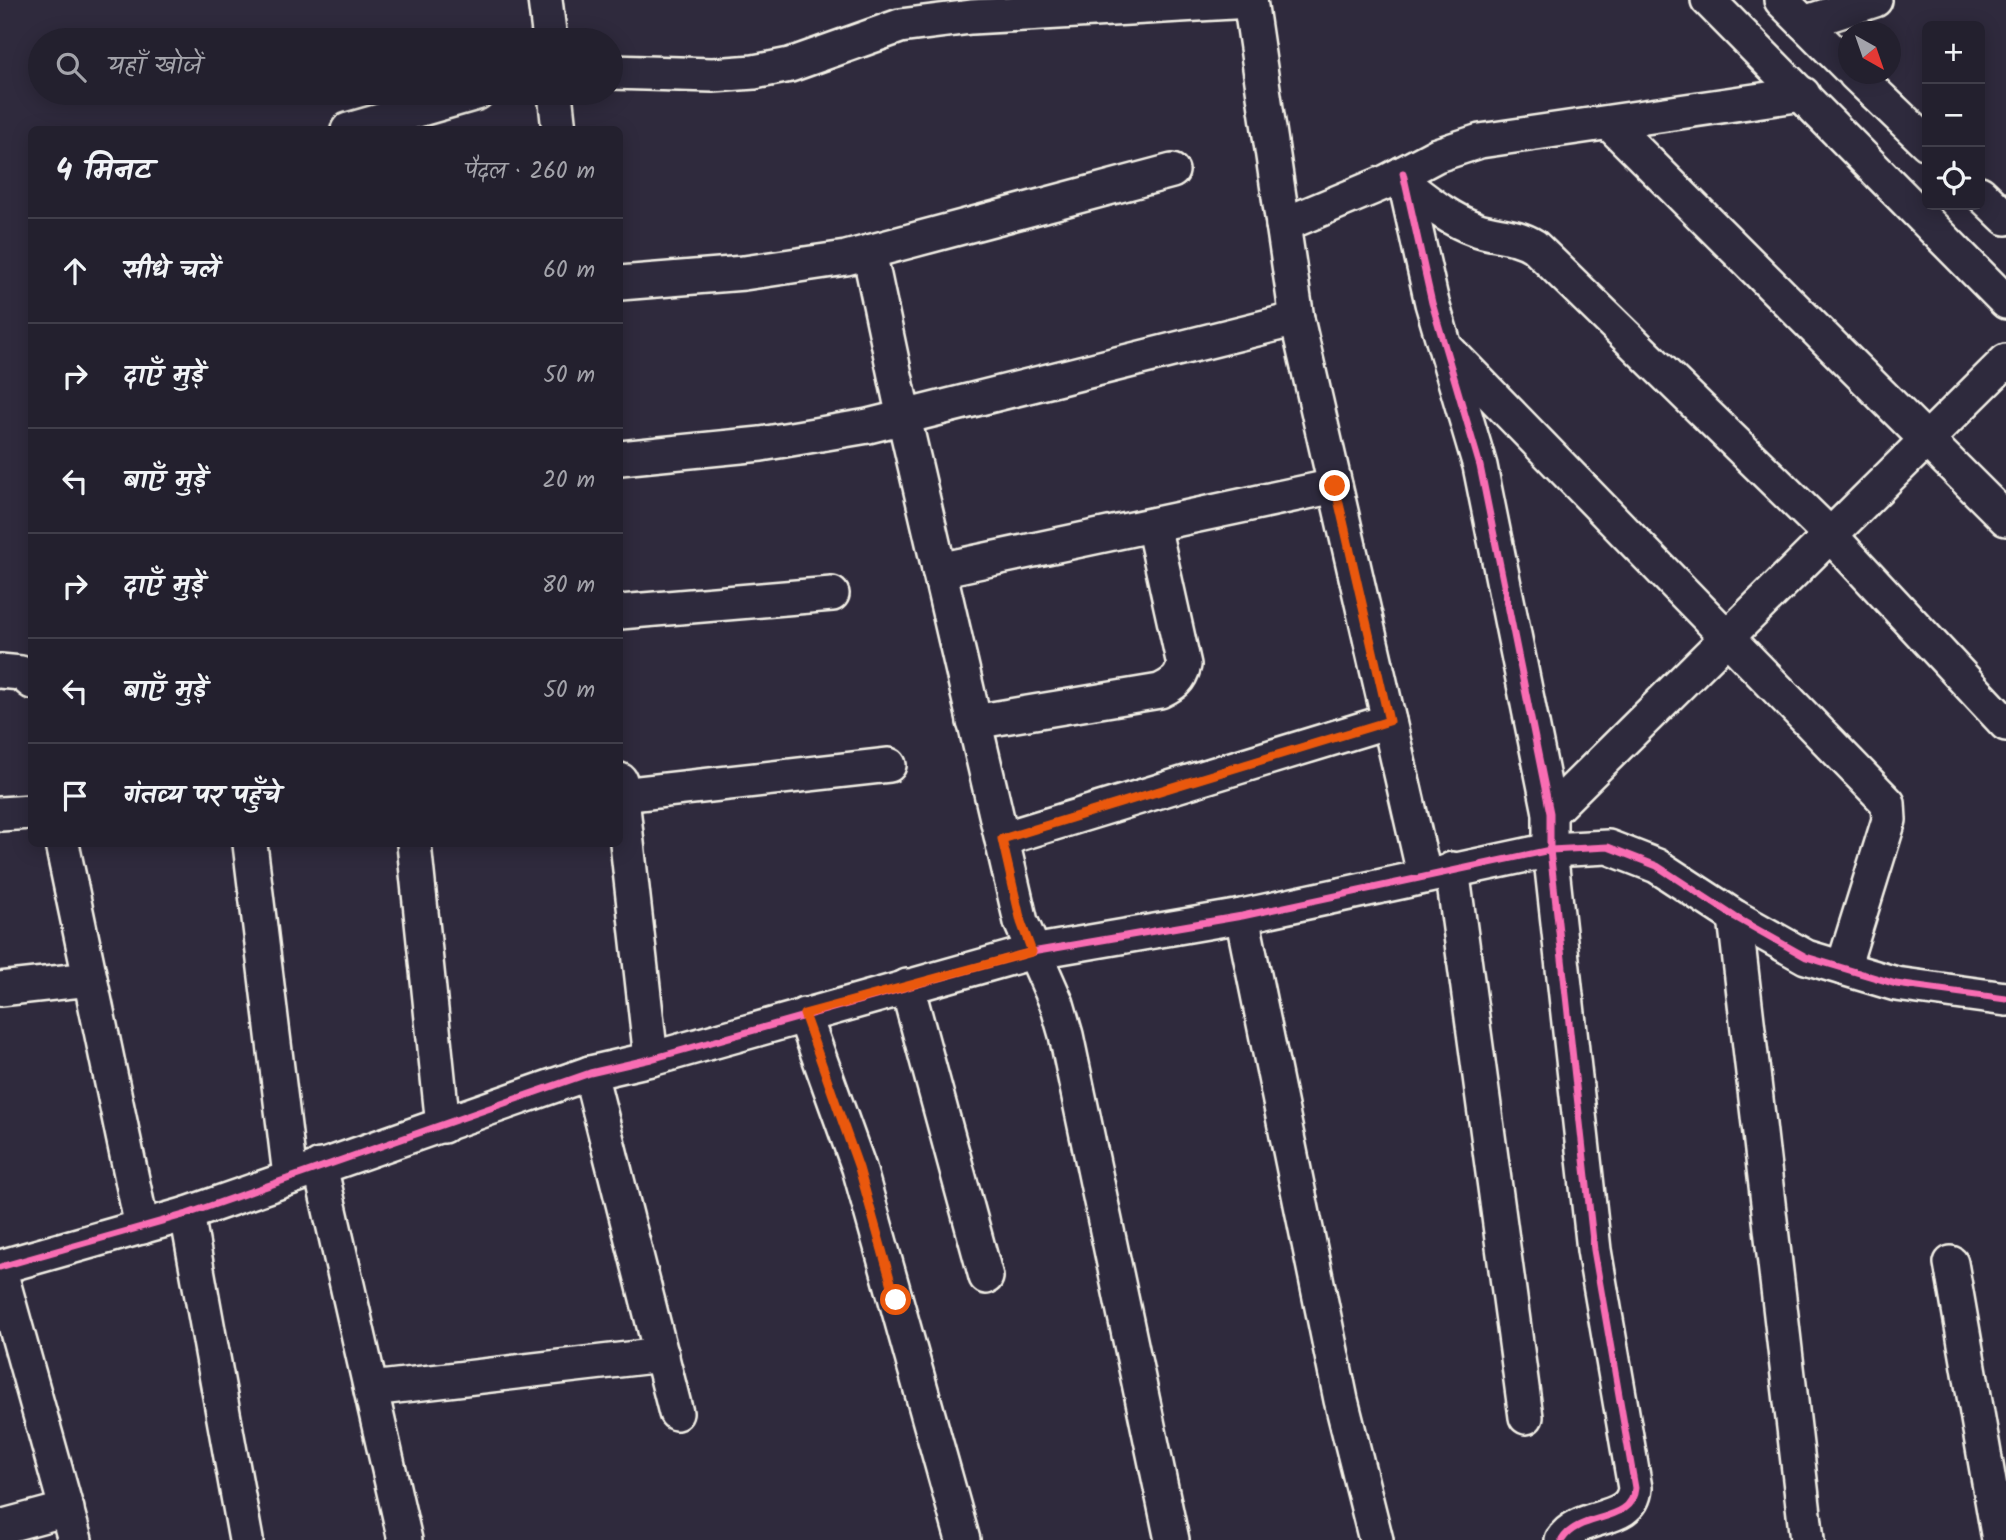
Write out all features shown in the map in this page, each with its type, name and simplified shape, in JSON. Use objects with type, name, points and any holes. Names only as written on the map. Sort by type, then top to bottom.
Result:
[{"type":"street","points":[[545,0],[548,28]]},
{"type":"street","points":[[1708,0],[2006,302]]},
{"type":"street","points":[[1793,11],[1875,0]]},
{"type":"street","points":[[623,72],[713,75],[754,72],[790,65],[900,26],[929,11],[1250,1],[1297,319],[1389,721],[1438,872],[1526,1417]]},
{"type":"street","points":[[1793,11],[1838,56]]},
{"type":"street","points":[[1865,84],[1922,138]]},
{"type":"street","points":[[1283,225],[1405,179],[1437,155],[1480,141],[1803,94]]},
{"type":"street","points":[[362,126],[435,105]]},
{"type":"street","points":[[556,105],[559,126]]},
{"type":"street","points":[[1609,123],[2006,519]]},
{"type":"street","points":[[623,283],[744,273],[869,252],[1172,171]]},
{"type":"street","points":[[1405,179],[1432,303],[1480,466],[1550,813],[1550,850],[1594,1250],[1635,1488],[1634,1500],[1624,1511],[1578,1523],[1562,1540]]},
{"type":"street","points":[[1405,179],[1459,223],[1480,231],[1521,237],[1534,246],[1830,535],[2006,724]]},
{"type":"street","points":[[1985,198],[2006,218]]},
{"type":"street","points":[[869,252],[904,418],[1021,922],[1057,1004],[1066,1035],[1172,1540]]},
{"type":"street","points":[[623,458],[761,444],[904,418],[1297,319]]},
{"type":"street","points":[[1445,347],[1888,803],[1889,820],[1843,968]]},
{"type":"street","points":[[1550,813],[2006,361]]},
{"type":"street","points":[[939,570],[1335,486]]},
{"type":"street","points":[[975,722],[1160,691],[1173,685],[1181,675],[1184,665],[1153,525]]},
{"type":"street","points":[[623,612],[832,594]]},
{"type":"street","points":[[0,671],[21,673],[28,679]]},
{"type":"street","points":[[1002,839],[1389,721]]},
{"type":"street","points":[[623,788],[889,765]]},
{"type":"street","points":[[0,814],[28,813]]},
{"type":"street","points":[[623,814],[651,1059]]},
{"type":"street","points":[[63,847],[142,1227]]},
{"type":"street","points":[[251,847],[305,1171],[371,1389],[405,1540]]},
{"type":"street","points":[[414,847],[443,1126]]},
{"type":"street","points":[[0,1527],[71,1524],[0,1269],[187,1214],[590,1073],[651,1059],[1032,952],[1242,916],[1550,850],[1608,847],[1657,866],[1735,917],[1805,957],[1896,984],[2006,999]]},
{"type":"street","points":[[1242,916],[1341,1400],[1376,1540]]},
{"type":"street","points":[[1735,917],[1807,1540]]},
{"type":"street","points":[[0,989],[90,979]]},
{"type":"street","points":[[906,986],[986,1278]]},
{"type":"street","points":[[804,1014],[859,1168],[963,1540]]},
{"type":"street","points":[[590,1073],[676,1413]]},
{"type":"street","points":[[187,1214],[246,1540]]},
{"type":"street","points":[[1951,1263],[2001,1532]]},
{"type":"street","points":[[371,1389],[662,1355]]},
{"type":"cycle path","points":[[1403,173],[1432,303],[1480,466],[1550,813],[1550,850],[1594,1250],[1635,1488],[1632,1500],[1625,1508],[1581,1525],[1570,1531],[1562,1540]]},
{"type":"cycle path","points":[[0,1267],[187,1214],[590,1073],[651,1059],[1032,952],[1242,916],[1550,850],[1608,847],[1657,866],[1735,917],[1806,957],[1896,984],[2006,999]]},
{"type":"route","points":[[896,1300],[859,1168],[804,1014],[1032,952],[1021,922],[1002,839],[1389,721],[1335,486]]}]
